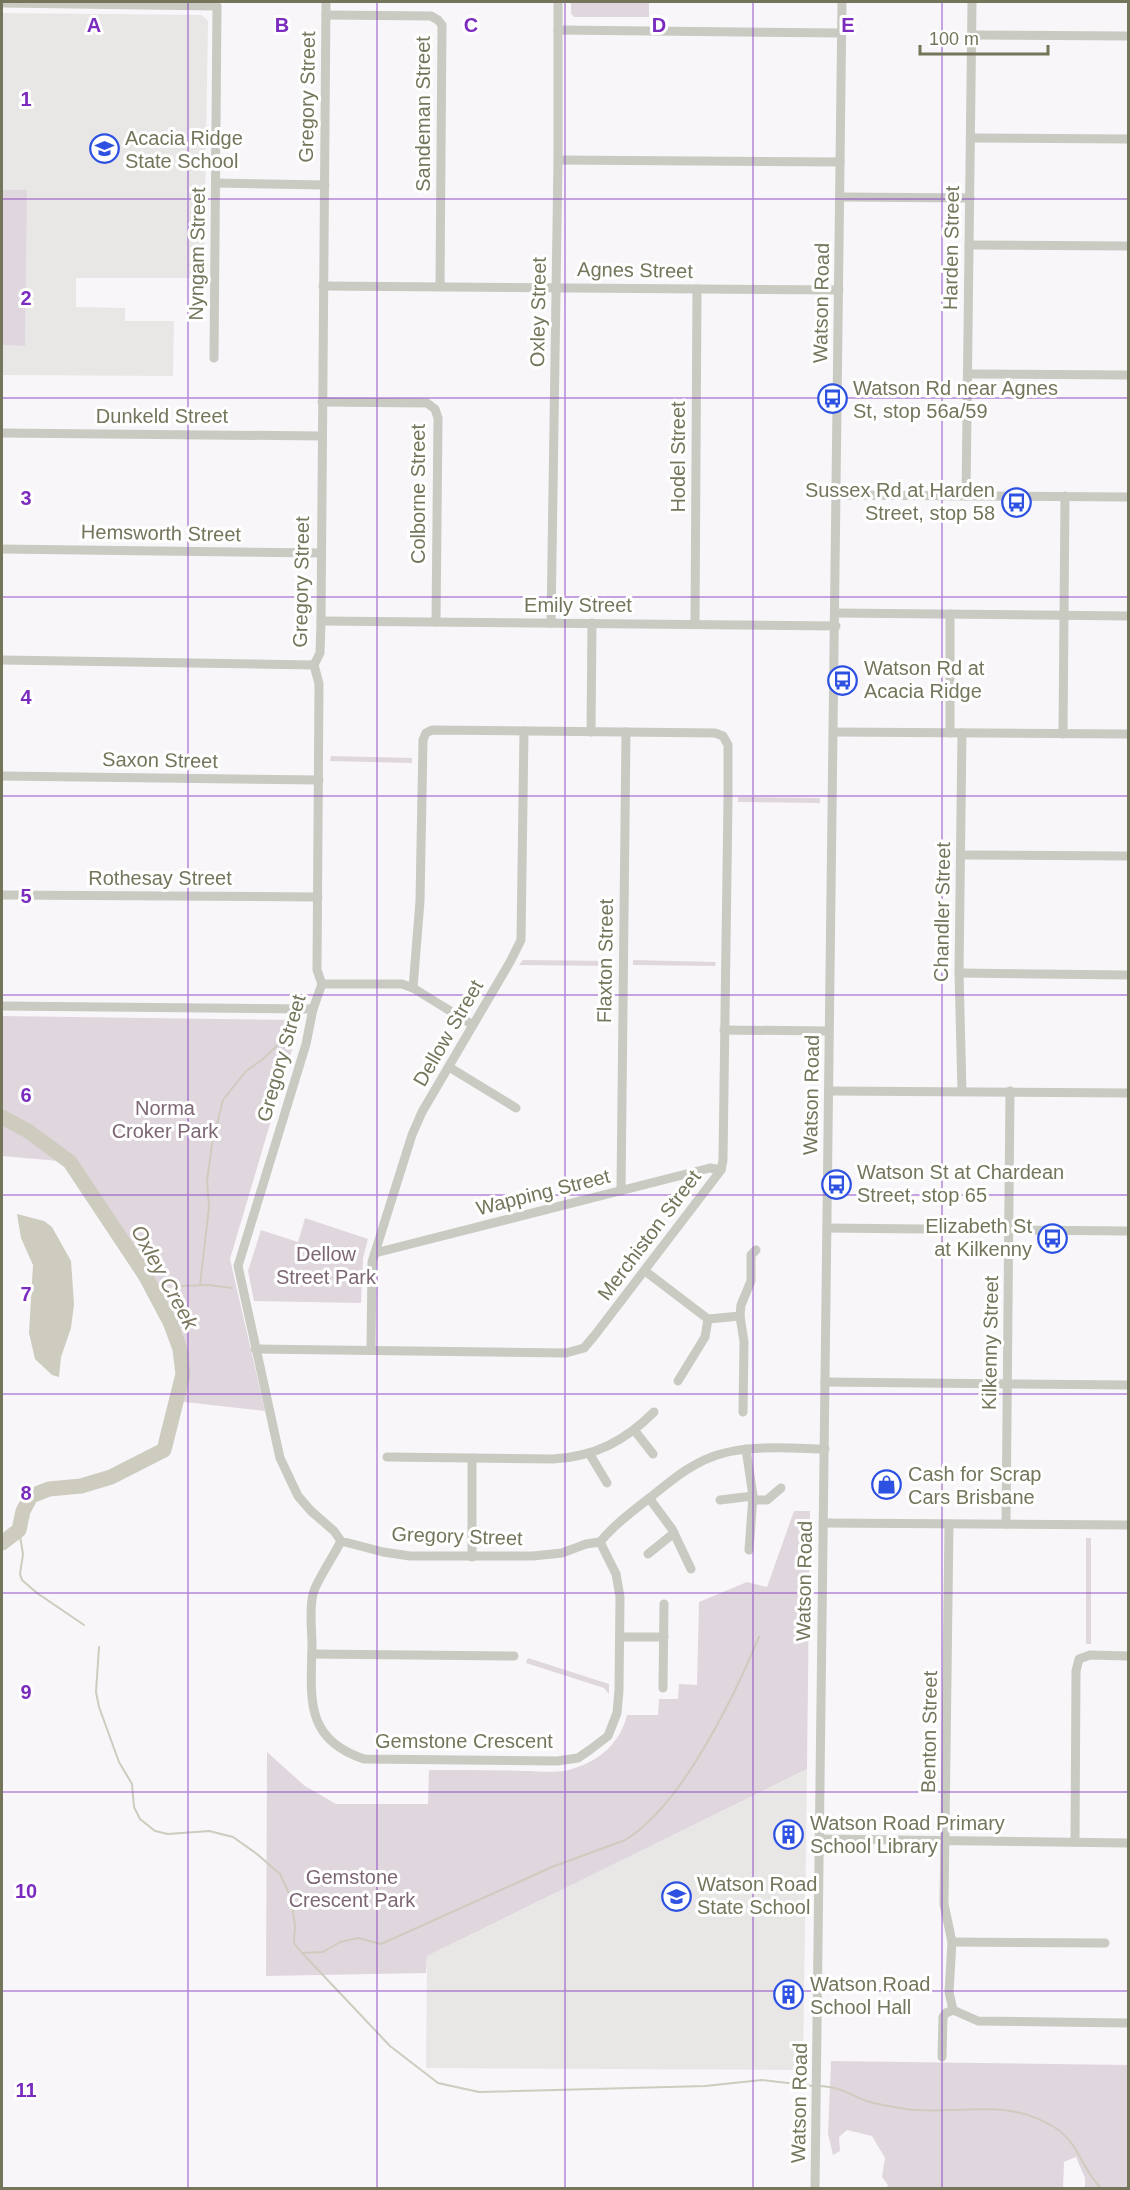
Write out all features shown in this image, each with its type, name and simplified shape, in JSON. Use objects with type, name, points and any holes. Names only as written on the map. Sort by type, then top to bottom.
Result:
[{"type":"street","name":"Gregory Street","points":[[326,2],[321,621],[320,653],[314,665],[319,684],[317,970],[322,984],[238,1266],[280,1458],[287,1477],[298,1496],[334,1531],[341,1541],[383,1552],[410,1556],[472,1557],[562,1553],[586,1544],[600,1542]]},
{"type":"street","name":"Oxley Street","points":[[551,623],[558,2]]},
{"type":"street","name":"Watson Road","points":[[815,2188],[842,2]]},
{"type":"street","name":"Harden Street","points":[[966,496],[972,2]]},
{"type":"street","name":"Nyngam Street","points":[[2,3],[218,6],[214,358]]},
{"type":"street","name":"Sandeman Street","points":[[326,15],[431,16],[442,25],[440,286]]},
{"type":"street","points":[[558,30],[841,33]]},
{"type":"street","points":[[972,34],[1128,36]]},
{"type":"street","points":[[971,138],[1128,139]]},
{"type":"street","points":[[558,160],[840,162]]},
{"type":"street","points":[[216,183],[325,185]]},
{"type":"street","points":[[840,197],[970,198]]},
{"type":"street","points":[[969,245],[1128,246]]},
{"type":"street","name":"Agnes Street","points":[[323,286],[839,290]]},
{"type":"street","name":"Hodel Street","points":[[695,624],[697,289]]},
{"type":"street","points":[[968,374],[1128,375]]},
{"type":"street","name":"Colborne Street","points":[[322,402],[427,403],[435,409],[438,418],[436,622]]},
{"type":"street","name":"Dunkeld Street","points":[[2,433],[322,436]]},
{"type":"street","points":[[837,495],[1128,497]]},
{"type":"street","points":[[1063,734],[1065,496]]},
{"type":"street","name":"Hemsworth Street","points":[[2,549],[321,553]]},
{"type":"street","points":[[836,613],[1128,616]]},
{"type":"street","points":[[950,614],[950,733]]},
{"type":"street","name":"Emily Street","points":[[321,621],[836,626]]},
{"type":"street","points":[[591,732],[592,623]]},
{"type":"street","points":[[2,660],[314,665]]},
{"type":"street","points":[[413,988],[420,901],[423,740],[426,733],[432,730],[626,732]]},
{"type":"street","name":"Dellow Street","points":[[371,1349],[372,1262],[412,1134],[422,1112],[521,940],[524,731]]},
{"type":"street","name":"Merchiston Street","points":[[255,1349],[566,1353],[584,1348],[720,1170],[723,1160],[728,745],[723,736],[715,733],[626,732]]},
{"type":"street","name":"Flaxton Street","points":[[621,1191],[626,732]]},
{"type":"street","points":[[834,732],[1128,735]]},
{"type":"street","name":"Chandler Street","points":[[962,733],[959,973],[962,1091]]},
{"type":"street","name":"Saxon Street","points":[[2,776],[319,780]]},
{"type":"street","points":[[961,855],[1128,856]]},
{"type":"street","name":"Rothesay Street","points":[[2,894],[318,897]]},
{"type":"street","points":[[959,973],[1128,975]]},
{"type":"street","points":[[322,984],[402,984],[413,988],[473,1025]]},
{"type":"street","points":[[2,1006],[313,1009]]},
{"type":"street","points":[[724,1030],[830,1031]]},
{"type":"street","points":[[449,1067],[516,1108]]},
{"type":"street","points":[[829,1090],[1128,1093]]},
{"type":"street","name":"Kilkenny Street","points":[[1006,1524],[1010,1091]]},
{"type":"street","name":"Wapping Street","points":[[375,1253],[710,1168],[720,1170]]},
{"type":"street","points":[[827,1228],[1128,1231]]},
{"type":"street","points":[[744,1412],[744,1342],[740,1316],[741,1305],[751,1281],[751,1255],[756,1250]]},
{"type":"street","points":[[645,1271],[708,1319],[740,1316]]},
{"type":"street","points":[[678,1381],[705,1336],[708,1319]]},
{"type":"street","points":[[825,1382],[1128,1385]]},
{"type":"street","points":[[387,1457],[553,1459],[578,1457],[618,1441],[635,1431],[654,1412]]},
{"type":"street","points":[[635,1431],[653,1454]]},
{"type":"street","points":[[746,1449],[753,1498],[749,1550]]},
{"type":"street","points":[[600,1542],[612,1528],[695,1464],[721,1454],[746,1449],[825,1449]]},
{"type":"street","points":[[589,1453],[606,1483]]},
{"type":"street","points":[[472,1458],[472,1557]]},
{"type":"street","points":[[720,1500],[753,1498],[767,1500],[781,1488]]},
{"type":"street","points":[[649,1498],[674,1533],[692,1569]]},
{"type":"street","points":[[823,1523],[1128,1525]]},
{"type":"street","name":"Benton Street","points":[[949,1524],[944,1904],[952,1942],[949,1992],[952,2010]]},
{"type":"street","points":[[648,1554],[674,1533]]},
{"type":"street","name":"Gemstone Crescent","points":[[341,1541],[313,1594],[312,1702],[318,1722],[327,1738],[345,1753],[364,1759],[557,1761],[578,1758],[608,1736],[617,1713],[620,1598],[616,1574],[600,1542]]},
{"type":"street","points":[[663,1688],[664,1604]]},
{"type":"street","points":[[620,1637],[664,1637]]},
{"type":"street","points":[[312,1654],[513,1656]]},
{"type":"street","points":[[1075,1842],[1076,1671],[1079,1659],[1090,1655],[1128,1656]]},
{"type":"street","points":[[820,1839],[1128,1843]]},
{"type":"street","points":[[952,1942],[1105,1943]]},
{"type":"street","points":[[942,2057],[943,2018],[952,2010],[978,2021],[1128,2023]]},
{"type":"shaded area","name":"Acacia Ridge State School","points":[[2,13],[202,15],[208,21],[204,278],[76,278],[76,307],[125,308],[125,321],[174,321],[173,376],[2,375]]},
{"type":"shaded area","points":[[17,1214],[44,1221],[52,1227],[71,1261],[74,1304],[71,1328],[61,1357],[59,1377],[52,1375],[35,1359],[29,1333],[33,1265],[21,1238]]},
{"type":"shaded area","name":"Watson Road State School","points":[[807,1769],[803,2070],[426,2068],[427,1956]]},
{"type":"green space","points":[[571,2],[649,2],[649,17],[574,17],[571,13]]},
{"type":"green space","points":[[2,190],[27,190],[25,346],[2,345]]},
{"type":"green space","points":[[331,756],[412,758],[412,763],[330,761]]},
{"type":"green space","points":[[738,797],[820,798],[820,803],[738,802]]},
{"type":"green space","points":[[523,960],[613,961],[613,966],[519,965]]},
{"type":"green space","points":[[633,960],[716,962],[715,966],[633,965]]},
{"type":"green space","name":"Norma Croker Park","points":[[2,1016],[293,1020],[299,1026],[230,1259],[265,1411],[176,1401],[183,1374],[180,1349],[170,1322],[145,1275],[70,1162],[2,1156]]},
{"type":"green space","name":"Dellow Street Park","points":[[305,1218],[368,1239],[363,1258],[361,1303],[254,1301],[248,1271],[261,1230],[298,1242]]},
{"type":"green space","name":"Gemstone Crescent Park","points":[[794,1511],[810,1511],[807,1769],[427,1956],[426,1973],[266,1976],[267,1752],[305,1786],[336,1804],[428,1804],[429,1770],[557,1772],[569,1770],[593,1760],[615,1741],[627,1715],[658,1715],[659,1699],[678,1699],[679,1684],[697,1685],[699,1602],[747,1582],[767,1587]]},
{"type":"green space","points":[[1086,1538],[1091,1538],[1091,1644],[1086,1644]]},
{"type":"green space","points":[[528,1658],[609,1684],[609,1694],[604,1688],[526,1663]]},
{"type":"green space","points":[[831,2061],[1128,2065],[1128,2188],[1085,2188],[1085,2178],[1076,2157],[1064,2162],[1063,2188],[886,2188],[888,2185],[882,2177],[885,2158],[872,2136],[847,2130],[839,2137],[840,2151],[833,2155],[828,2134]]},
{"type":"waterway","points":[[200,1285],[209,1207],[207,1181],[212,1144],[223,1100],[246,1071],[263,1059],[288,1035]]},
{"type":"waterway","name":"Oxley Creek","points":[[2,1117],[28,1131],[70,1162],[145,1275],[170,1322],[180,1349],[183,1374],[164,1450],[111,1477],[81,1486],[49,1489],[31,1496],[23,1511],[19,1530],[2,1543]]},
{"type":"waterway","points":[[151,1286],[169,1283],[179,1286],[209,1285],[232,1288]]},
{"type":"waterway","points":[[19,1530],[23,1554],[20,1574],[22,1580],[84,1625]]},
{"type":"waterway","points":[[99,1647],[96,1692],[99,1707],[119,1762],[132,1784],[134,1807],[140,1819],[155,1831],[168,1834],[209,1831],[233,1837],[257,1854],[280,1874],[291,1898],[295,1925],[294,1943],[302,1953],[323,1952],[340,1942],[358,1938],[381,1944],[552,1867],[625,1840],[646,1824],[666,1803],[704,1749],[759,1637]]},
{"type":"waterway","points":[[303,1954],[390,2046],[438,2083],[479,2092],[705,2086],[762,2080],[813,2086]]},
{"type":"waterway","points":[[818,2086],[840,2090],[870,2102],[906,2109],[999,2110],[1017,2112],[1035,2118],[1054,2127],[1070,2141],[1089,2174],[1101,2188]]},
{"type":"place","name":"Acacia Ridge State School","points":[[104,149]]},
{"type":"place","name":"Watson Rd near Agnes St, stop 56a/59","points":[[832,399]]},
{"type":"place","name":"Sussex Rd at Harden Street, stop 58","points":[[1016,502]]},
{"type":"place","name":"Watson Rd at Acacia Ridge","points":[[843,680]]},
{"type":"place","name":"Watson St at Chardean Street, stop 65","points":[[836,1184]]},
{"type":"place","name":"Elizabeth St at Kilkenny","points":[[1053,1238]]},
{"type":"place","name":"Cash for Scrap Cars Brisbane","points":[[887,1485]]},
{"type":"place","name":"Watson Road Primary School Library","points":[[789,1835]]},
{"type":"place","name":"Watson Road State School","points":[[676,1896]]},
{"type":"place","name":"Watson Road School Hall","points":[[789,1995]]}]
